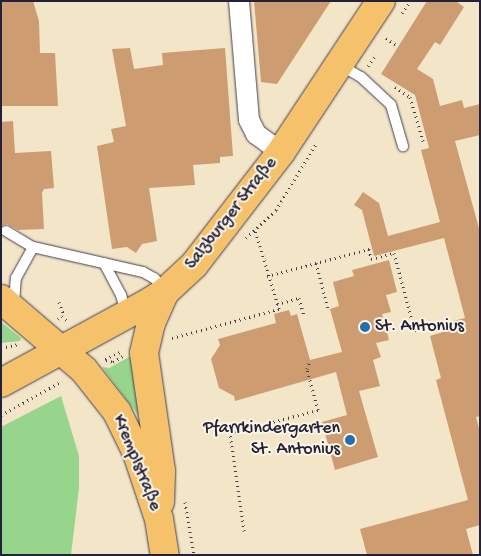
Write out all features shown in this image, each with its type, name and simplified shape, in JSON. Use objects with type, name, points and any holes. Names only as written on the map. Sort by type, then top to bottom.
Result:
[{"type":"main road","name":"Salzburger Straße","points":[[1,383],[166,291],[220,235],[281,152],[381,1]]},
{"type":"main road","points":[[159,519],[161,471],[144,353],[151,323],[166,291]]},
{"type":"main road","name":"Kremplstraße","points":[[8,305],[62,350],[95,364],[128,431],[159,519],[165,555]]},
{"type":"street","points":[[239,1],[249,120],[256,134],[281,152]]},
{"type":"lane","points":[[340,65],[361,77],[391,105],[403,146]]},
{"type":"lane","points":[[6,231],[33,247],[142,272],[154,278],[166,291]]},
{"type":"lane","points":[[8,305],[16,278],[33,247]]},
{"type":"lane","points":[[104,263],[121,295],[126,315]]},
{"type":"path","points":[[386,38],[398,46]]},
{"type":"path","points":[[169,339],[278,308],[267,276],[255,230]]},
{"type":"path","points":[[267,276],[369,249],[372,259],[394,253],[415,332]]},
{"type":"path","points":[[316,263],[328,309]]},
{"type":"path","points":[[277,304],[299,298],[304,316]]},
{"type":"path","points":[[58,302],[64,314]]},
{"type":"path","points":[[244,531],[230,434],[318,410],[307,369],[310,360]]},
{"type":"path","points":[[1,415],[95,364]]},
{"type":"green space","points":[[1,322],[21,338],[20,341],[1,343]]},
{"type":"green space","points":[[131,356],[140,415],[138,415],[102,367],[109,368]]},
{"type":"green space","points":[[61,396],[79,456],[79,488],[71,555],[1,555],[1,427]]},
{"type":"building","points":[[1,1],[33,1],[39,21],[40,53],[55,53],[58,106],[1,106]]},
{"type":"building","points":[[254,1],[331,1],[277,84],[261,82]]},
{"type":"building","points":[[427,1],[456,1],[464,7],[440,45],[435,42],[417,69],[433,79],[440,106],[462,100],[464,108],[480,104],[480,135],[455,141],[480,232],[480,416],[476,417],[480,432],[480,525],[466,529],[473,555],[367,555],[360,529],[468,500],[436,380],[441,378],[430,336],[443,332],[441,324],[465,318],[444,238],[374,256],[362,210],[354,205],[363,192],[379,203],[388,236],[440,222],[421,150],[429,148],[415,95],[381,74]]},
{"type":"building","points":[[130,48],[134,69],[163,65],[162,53],[225,48],[233,156],[220,157],[220,163],[193,165],[195,185],[149,188],[157,241],[142,244],[136,253],[127,247],[112,249],[97,146],[114,142],[111,129],[126,126],[112,49]]},
{"type":"building","points":[[13,121],[15,153],[51,151],[54,188],[44,189],[42,193],[44,229],[18,230],[7,224],[1,226],[1,122]]},
{"type":"building","name":"St. Antonius","points":[[389,260],[397,292],[386,295],[391,312],[382,314],[389,340],[376,343],[381,357],[373,360],[380,386],[359,391],[378,457],[335,470],[322,422],[347,415],[336,372],[235,401],[234,396],[219,388],[211,359],[220,345],[218,339],[276,323],[274,314],[289,310],[291,316],[297,314],[310,360],[342,352],[330,309],[339,306],[333,282],[354,276],[352,270]]},
{"type":"place","name":"St. Antonius","points":[[365,327]]},
{"type":"place","name":"Pfarrkindergarten St. Antonius","points":[[350,440]]}]
